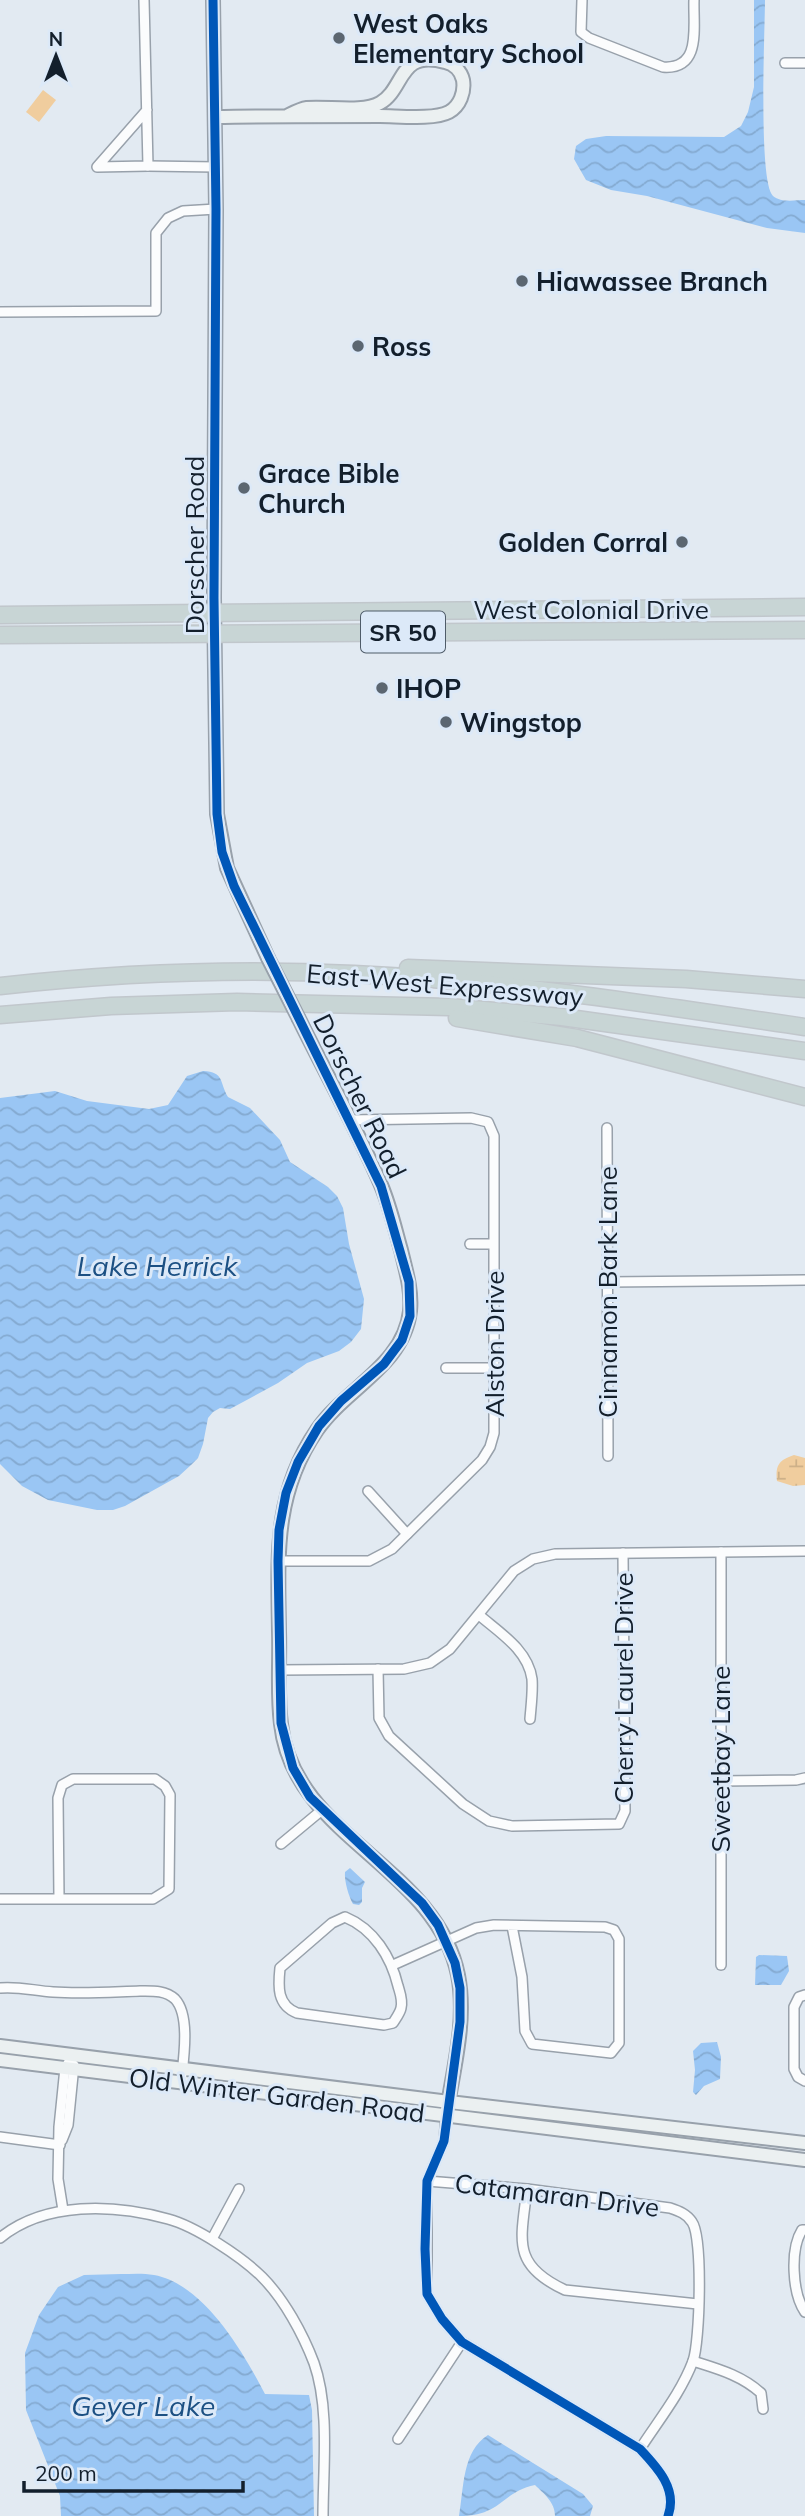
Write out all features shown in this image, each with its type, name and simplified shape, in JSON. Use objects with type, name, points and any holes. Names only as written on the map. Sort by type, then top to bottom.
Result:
[{"type":"highway","name":"West Colonial Drive","points":[[0,615],[805,607]]},
{"type":"highway","points":[[539,631],[540,609]]},
{"type":"highway","points":[[744,630],[805,618]]},
{"type":"highway","name":"West Colonial Drive","points":[[0,635],[805,630]]},
{"type":"highway","points":[[351,974],[366,967],[443,968],[686,979],[805,989]]},
{"type":"highway","name":"East-West Expressway","points":[[0,986],[209,972],[351,974],[488,985],[622,1000],[805,1027]]},
{"type":"highway","name":"East-West Expressway","points":[[0,1015],[111,1006],[237,1002],[449,1007],[562,1017],[805,1051]]},
{"type":"highway","points":[[421,1007],[445,1016],[577,1038],[805,1097]]},
{"type":"street","points":[[144,0],[148,166]]},
{"type":"street","name":"Dorscher Road","points":[[213,0],[216,167],[214,634],[219,835],[234,886],[381,1186],[409,1282],[410,1316],[402,1340],[394,1353],[341,1401],[306,1446],[291,1477],[282,1512],[278,1561],[281,1723],[287,1753],[302,1785],[322,1810],[422,1903],[447,1941],[458,1975],[460,2004],[446,2116]]},
{"type":"street","points":[[582,0],[581,32],[584,35],[663,67],[673,68],[685,62],[692,49],[694,0]]},
{"type":"street","points":[[215,117],[442,114],[451,111],[459,103],[463,79],[457,69],[448,62],[419,61],[405,71],[386,99],[379,104],[364,107],[307,108],[287,116]]},
{"type":"street","points":[[785,63],[805,63]]},
{"type":"street","points":[[147,110],[97,167],[216,167]]},
{"type":"street","points":[[0,312],[156,311],[156,233],[168,218],[183,211],[216,209]]},
{"type":"street","name":"Alston Drive","points":[[278,1561],[369,1561],[392,1549],[482,1460],[494,1433],[494,1136],[488,1122],[471,1118],[349,1121]]},
{"type":"street","name":"Cinnamon Bark Lane","points":[[607,1128],[608,1456]]},
{"type":"street","points":[[470,1244],[493,1244]]},
{"type":"street","points":[[607,1282],[805,1280]]},
{"type":"street","points":[[446,1368],[495,1368]]},
{"type":"street","points":[[368,1491],[407,1534]]},
{"type":"street","points":[[280,1670],[404,1669],[430,1663],[450,1649],[513,1571],[533,1559],[555,1554],[805,1551]]},
{"type":"street","name":"Sweetbay Lane","points":[[721,1552],[721,1965]]},
{"type":"street","name":"Cherry Laurel Drive","points":[[378,1669],[379,1718],[388,1736],[463,1804],[489,1821],[512,1826],[619,1824],[625,1811],[623,1553]]},
{"type":"street","points":[[479,1615],[518,1648],[526,1661],[532,1679],[530,1719]]},
{"type":"street","points":[[719,1781],[805,1778]]},
{"type":"street","points":[[0,1899],[153,1899],[169,1889],[170,1795],[165,1786],[155,1779],[73,1779],[62,1785],[58,1798],[59,1898]]},
{"type":"street","points":[[281,1844],[322,1810]]},
{"type":"street","points":[[345,1917],[356,1922],[373,1938],[393,1965],[402,2000],[401,2011],[393,2023],[383,2025],[297,2013],[288,2009],[281,2000],[278,1984],[280,1968],[332,1923],[345,1917]]},
{"type":"street","points":[[393,1965],[475,1928],[494,1925],[605,1927],[614,1930],[619,1939],[619,2043],[611,2053],[532,2044],[525,2031],[522,1977],[512,1926]]},
{"type":"street","points":[[0,1987],[98,1994],[162,1991],[175,1999],[182,2010],[185,2025],[181,2083]]},
{"type":"street","points":[[805,1995],[799,1997],[794,2007],[794,2069],[798,2077],[805,2081]]},
{"type":"street","name":"Old Winter Garden Road","points":[[0,2046],[805,2143]]},
{"type":"street","points":[[63,2210],[58,2179],[60,2145],[68,2125],[73,2055]]},
{"type":"street","name":"Old Winter Garden Road","points":[[0,2060],[805,2160]]},
{"type":"street","points":[[446,2116],[444,2141],[426,2181],[427,2294],[442,2319],[462,2342],[640,2449],[659,2469],[668,2486],[668,2516]]},
{"type":"street","points":[[0,2137],[60,2145]]},
{"type":"street","name":"Catamaran Drive","points":[[426,2181],[527,2189],[670,2208],[682,2212],[693,2223],[698,2244],[698,2304],[693,2361],[672,2401],[640,2449]]},
{"type":"street","points":[[212,2239],[239,2189]]},
{"type":"street","points":[[527,2189],[522,2234],[524,2256],[549,2283],[565,2290],[698,2304]]},
{"type":"street","points":[[0,2238],[27,2221],[63,2210],[103,2209],[170,2219],[212,2239],[262,2277],[286,2309],[315,2365],[323,2405],[324,2516]]},
{"type":"street","points":[[805,2230],[802,2230],[795,2241],[795,2291],[805,2312]]},
{"type":"street","points":[[398,2439],[462,2342]]},
{"type":"street","points":[[693,2361],[750,2383],[761,2393],[763,2409]]},
{"type":"green space","points":[[43,90],[56,100],[39,122],[26,112]]},
{"type":"green space","points":[[794,1455],[805,1458],[805,1485],[793,1486],[777,1481],[779,1464]]},
{"type":"water","points":[[754,0],[765,0],[764,135],[768,185],[773,196],[780,200],[805,200],[805,233],[767,228],[647,196],[611,190],[586,180],[574,159],[576,146],[586,139],[606,136],[724,137],[741,126],[748,112],[754,87]]},
{"type":"water","name":"Lake Herrick","points":[[203,1071],[215,1073],[228,1097],[250,1108],[280,1140],[290,1162],[337,1196],[343,1208],[349,1244],[364,1299],[361,1329],[351,1342],[339,1351],[307,1363],[278,1383],[230,1409],[220,1408],[213,1412],[208,1418],[198,1458],[179,1476],[125,1506],[113,1510],[97,1510],[48,1500],[22,1486],[0,1464],[0,1098],[55,1091],[87,1101],[149,1109],[168,1105],[187,1076]]},
{"type":"water","points":[[350,1868],[365,1882],[362,1902],[359,1905],[353,1904],[347,1889],[345,1872]]},
{"type":"water","points":[[787,1956],[789,1971],[781,1985],[755,1985],[756,1957]]},
{"type":"water","points":[[717,2042],[721,2057],[720,2079],[704,2086],[696,2095],[693,2092],[693,2051],[701,2043]]},
{"type":"water","name":"Geyer Lake","points":[[141,2274],[172,2281],[189,2291],[205,2306],[233,2340],[265,2394],[309,2395],[312,2410],[314,2516],[61,2516],[60,2496],[26,2410],[25,2353],[39,2315],[58,2287],[84,2275]]},
{"type":"water","points":[[488,2435],[583,2494],[593,2506],[590,2516],[555,2516],[551,2502],[535,2485],[524,2488],[484,2512],[459,2516],[469,2460],[479,2442]]},
{"type":"cycle path","points":[[213,0],[216,209],[214,598],[217,814],[222,852],[234,886],[381,1186],[409,1282],[410,1316],[402,1340],[384,1364],[341,1401],[319,1426],[298,1462],[286,1493],[279,1530],[278,1561],[281,1723],[293,1768],[310,1797],[422,1903],[438,1925],[455,1963],[460,1988],[460,2022],[444,2141],[427,2181],[427,2294],[442,2319],[462,2342],[640,2449],[659,2471],[668,2488],[668,2516]]},
{"type":"place","name":"West Oaks Elementary School","points":[[339,38]]},
{"type":"place","name":"Hiawassee Branch","points":[[522,281]]},
{"type":"place","name":"Ross","points":[[358,346]]},
{"type":"place","name":"Grace Bible Church","points":[[244,488]]},
{"type":"place","name":"Golden Corral","points":[[682,542]]},
{"type":"place","name":"IHOP","points":[[382,688]]},
{"type":"place","name":"Wingstop","points":[[446,722]]}]
